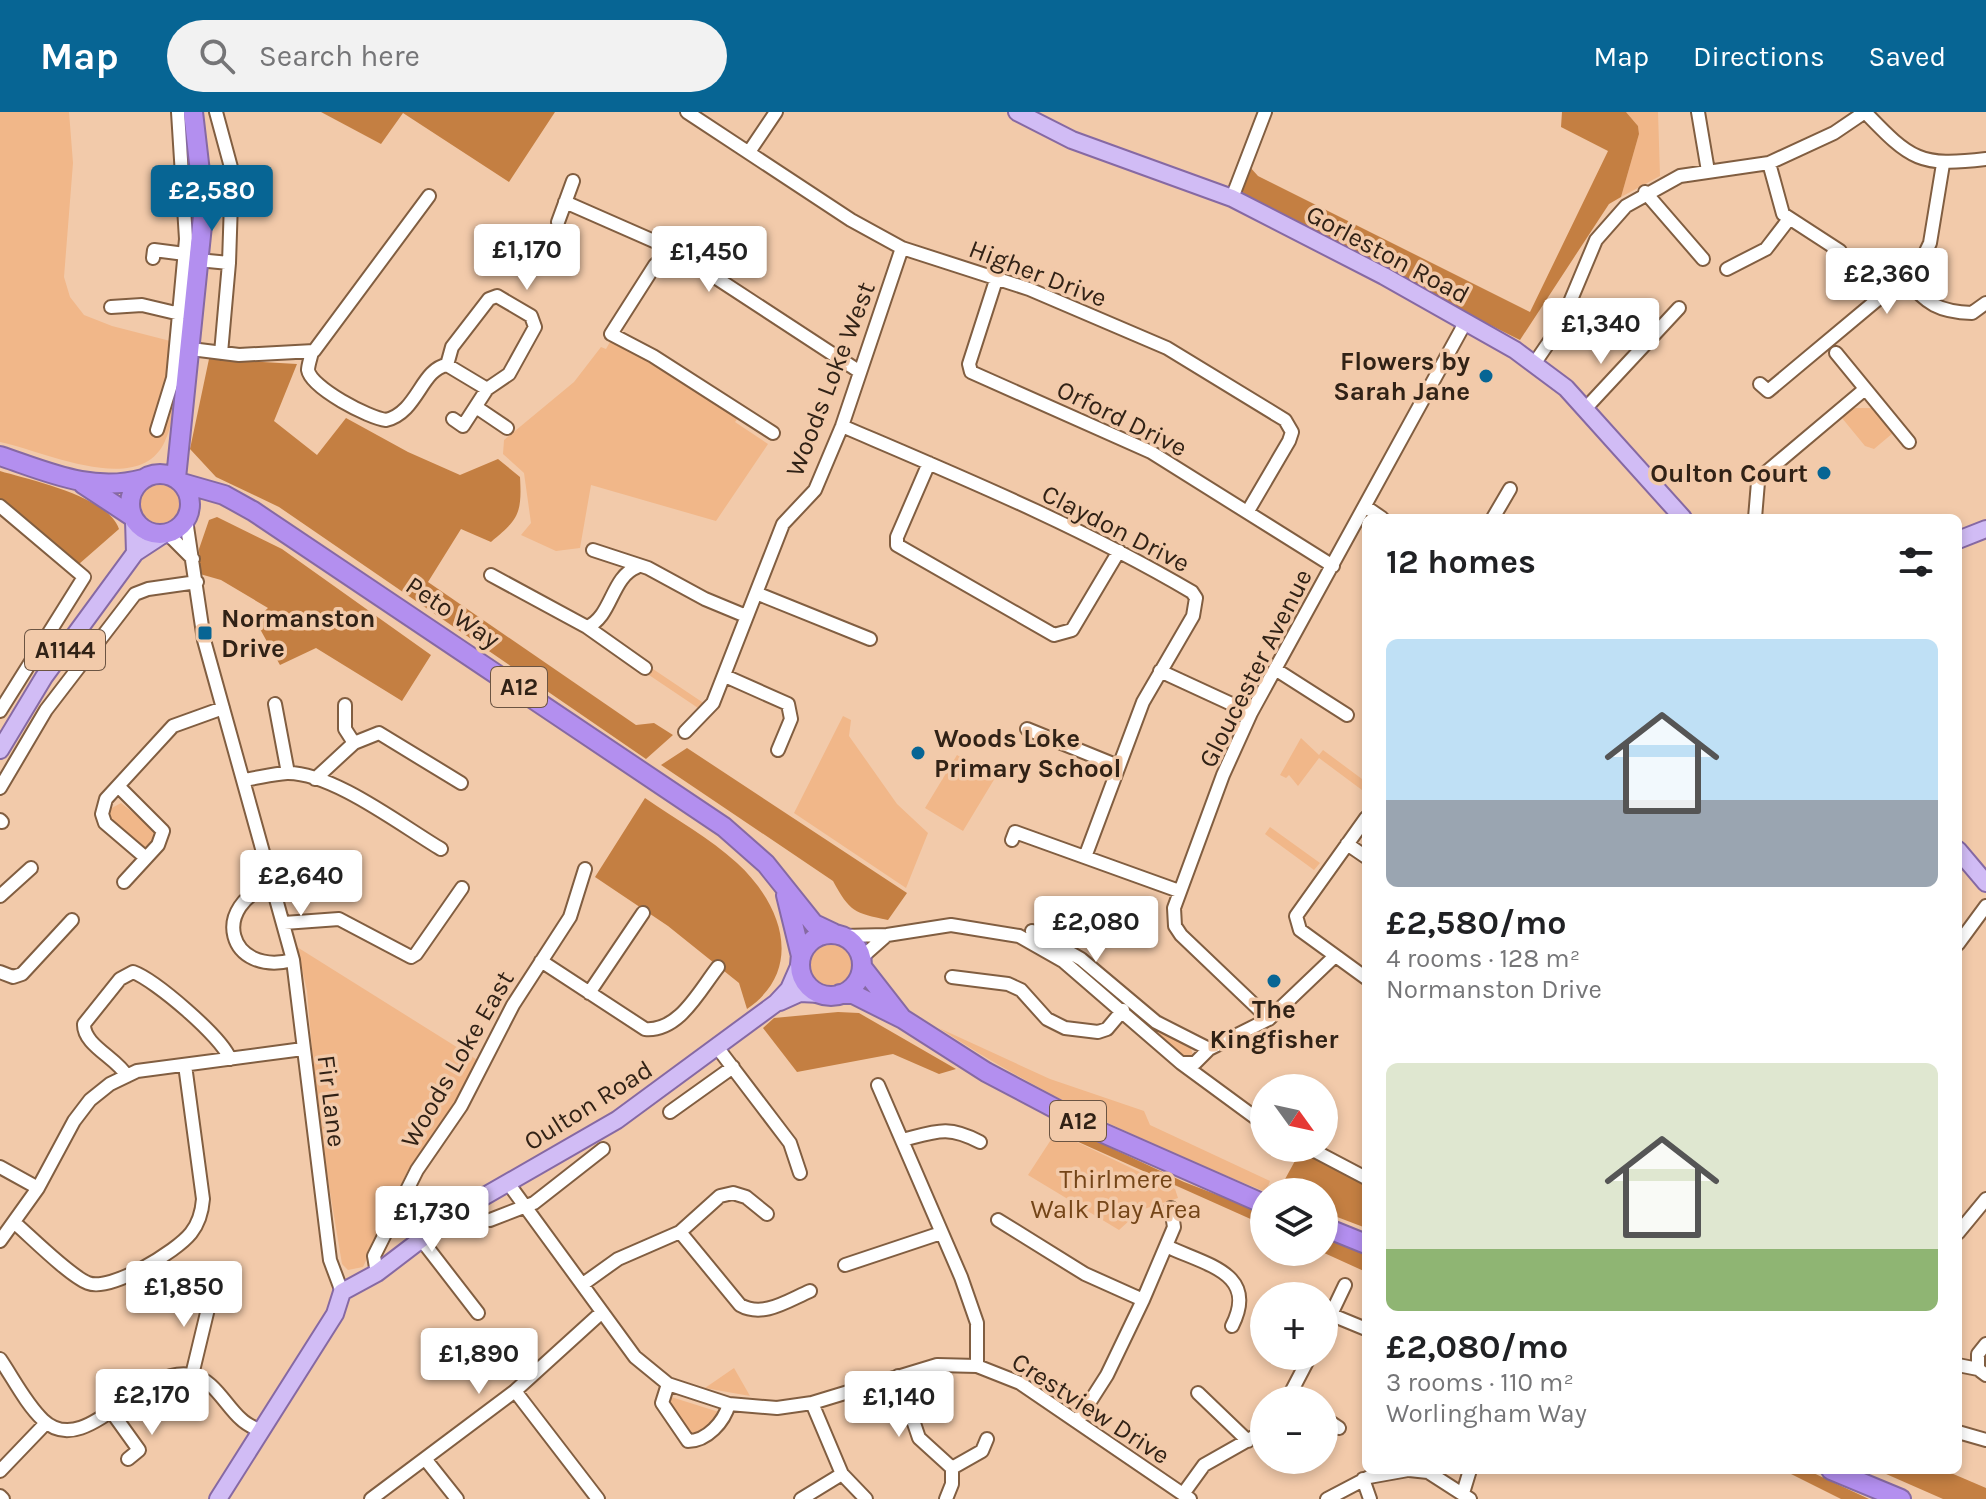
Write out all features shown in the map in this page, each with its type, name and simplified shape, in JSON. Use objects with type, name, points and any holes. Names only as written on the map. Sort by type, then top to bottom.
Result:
[{"type":"highway","points":[[187,515],[189,496],[179,480],[178,431],[191,349],[194,231],[204,206],[193,112]]},
{"type":"highway","points":[[134,519],[130,500],[178,431]]},
{"type":"highway","points":[[0,456],[83,484],[147,531],[165,534],[187,515],[209,502],[243,505]]},
{"type":"highway","points":[[83,484],[127,483],[164,474],[179,480]]},
{"type":"highway","name":"Peto Way","points":[[179,480],[224,495],[243,505],[724,827],[755,852],[814,924],[838,935]]},
{"type":"highway","name":"Peto Way","points":[[782,885],[800,960]]},
{"type":"highway","points":[[838,935],[855,945],[862,962],[857,981],[840,994],[820,994],[807,985],[800,960],[810,942],[838,935]]},
{"type":"highway","name":"A12","points":[[862,962],[903,1019]]},
{"type":"highway","name":"A12","points":[[840,994],[853,994],[903,1019],[1025,1094],[1161,1161],[1250,1198]]},
{"type":"highway","points":[[1338,1233],[1362,1242]]},
{"type":"highway","points":[[1841,1474],[1901,1499]]},
{"type":"main road","name":"Gorleston Road","points":[[1017,112],[1072,140],[1232,198],[1384,276],[1515,350],[1566,388],[1679,514]]},
{"type":"main road","points":[[134,519],[135,553]]},
{"type":"main road","points":[[1962,538],[1986,529]]},
{"type":"main road","name":"A1144","points":[[0,753],[44,677],[135,553],[165,534]]},
{"type":"main road","points":[[1962,855],[1986,883]]},
{"type":"main road","name":"Oulton Road","points":[[342,1292],[377,1273],[420,1238],[617,1120],[776,1003],[789,989],[800,960]]},
{"type":"main road","name":"Oulton Road","points":[[776,1003],[800,993],[820,994]]},
{"type":"main road","points":[[218,1499],[335,1314],[342,1292]]},
{"type":"street","points":[[178,112],[194,231]]},
{"type":"street","points":[[216,112],[232,171],[229,263],[221,353]]},
{"type":"street","name":"Higher Drive","points":[[687,112],[851,220],[902,248],[997,277],[1167,348],[1285,420],[1292,432],[1289,441],[1248,511]]},
{"type":"street","points":[[749,152],[776,112]]},
{"type":"street","points":[[1232,198],[1265,112]]},
{"type":"street","points":[[1698,112],[1708,171]]},
{"type":"street","points":[[1534,364],[1560,326],[1596,240],[1626,206],[1645,192],[1680,176],[1769,163],[1834,133],[1865,112],[1905,149],[1943,164],[1986,159]]},
{"type":"street","points":[[1769,163],[1779,202],[1789,219],[1840,251]]},
{"type":"street","points":[[1764,392],[1920,264],[1930,243],[1943,164]]},
{"type":"street","points":[[558,222],[573,181]]},
{"type":"street","points":[[1645,192],[1703,259]]},
{"type":"street","points":[[429,196],[312,352],[308,369],[312,378],[356,410],[386,420],[406,412],[435,369],[447,365],[487,389]]},
{"type":"street","points":[[565,202],[672,249],[860,372]]},
{"type":"street","points":[[1727,269],[1766,249],[1789,219]]},
{"type":"street","name":"Woods Loke West","points":[[685,732],[708,710],[725,676],[783,524],[810,504],[842,426],[902,248]]},
{"type":"street","points":[[672,249],[655,265],[608,338],[653,356],[773,433]]},
{"type":"street","points":[[153,258],[154,250],[229,263]]},
{"type":"street","points":[[157,430],[171,395],[180,314],[192,257]]},
{"type":"street","points":[[1743,262],[1749,277]]},
{"type":"street","name":"Orford Drive","points":[[997,277],[969,364],[971,372],[1151,452],[1333,566]]},
{"type":"street","points":[[1906,278],[1929,305],[1943,310],[1972,313],[1986,303]]},
{"type":"street","points":[[447,365],[452,347],[497,293],[531,316],[535,327],[509,374],[487,389],[463,426],[453,419]]},
{"type":"street","points":[[111,307],[142,305],[180,314]]},
{"type":"street","points":[[1585,409],[1679,308]]},
{"type":"street","name":"Gloucester Avenue","points":[[1362,514],[1465,323]]},
{"type":"street","points":[[191,349],[221,353],[312,352]]},
{"type":"street","points":[[1836,353],[1909,442]]},
{"type":"street","points":[[1755,514],[1758,482],[1764,474],[1865,389]]},
{"type":"street","points":[[476,407],[507,428]]},
{"type":"street","name":"Claydon Drive","points":[[842,426],[1119,551],[1192,592],[1196,598],[1193,616],[1143,702],[1085,857]]},
{"type":"street","points":[[929,463],[897,537],[897,545],[1054,635],[1072,630],[1119,551]]},
{"type":"street","points":[[1495,514],[1510,489]]},
{"type":"street","points":[[0,506],[81,573],[80,587],[0,711]]},
{"type":"street","points":[[1366,507],[1376,514]]},
{"type":"street","name":"Gloucester Avenue","points":[[1269,1019],[1175,926],[1172,915],[1219,785],[1251,713],[1362,514]]},
{"type":"street","name":"Fir Lane","points":[[187,515],[204,640],[293,960],[330,1260],[342,1292]]},
{"type":"street","points":[[165,534],[193,559]]},
{"type":"street","points":[[593,550],[637,567],[648,568],[705,599],[746,616]]},
{"type":"street","points":[[587,627],[598,619],[625,573],[637,567]]},
{"type":"street","points":[[491,575],[587,627],[645,668]]},
{"type":"street","points":[[0,788],[46,710],[135,594],[148,589],[197,582]]},
{"type":"street","points":[[756,593],[870,639]]},
{"type":"street","points":[[1275,669],[1347,715]]},
{"type":"street","points":[[1160,671],[1251,713]]},
{"type":"street","points":[[725,676],[788,704],[791,719],[778,750]]},
{"type":"street","points":[[275,704],[288,773]]},
{"type":"street","points":[[345,705],[345,729],[354,743]]},
{"type":"street","points":[[146,858],[105,823],[102,814],[106,799],[173,726],[223,708]]},
{"type":"street","points":[[1027,729],[1118,766]]},
{"type":"street","points":[[315,779],[354,743],[374,734],[385,734],[461,783]]},
{"type":"street","points":[[0,753],[14,762]]},
{"type":"street","points":[[243,780],[288,773],[315,779],[339,789],[441,849]]},
{"type":"street","points":[[118,786],[163,831],[158,845],[124,882]]},
{"type":"street","points":[[1362,823],[1296,916],[1300,930],[1362,975]]},
{"type":"street","points":[[1012,840],[1015,832],[1179,891]]},
{"type":"street","points":[[1347,844],[1362,854]]},
{"type":"street","points":[[0,896],[31,868]]},
{"type":"street","name":"Woods Loke East","points":[[377,1273],[374,1256],[417,1170],[461,1106],[513,1005],[570,917],[585,869]]},
{"type":"street","points":[[274,883],[256,889],[241,901],[234,932],[242,949],[256,961],[272,964],[293,960]]},
{"type":"street","points":[[284,923],[339,919],[411,957],[462,888]]},
{"type":"street","points":[[1962,939],[1986,906]]},
{"type":"street","points":[[589,993],[643,913]]},
{"type":"street","points":[[0,972],[13,977],[22,974],[72,920]]},
{"type":"street","points":[[838,935],[887,935],[951,925],[1019,936],[1063,961],[1181,1063],[1250,1114]]},
{"type":"street","points":[[1032,931],[1081,959],[1156,1022],[1209,1049]]},
{"type":"street","points":[[862,962],[887,935]]},
{"type":"street","points":[[1181,1063],[1195,1063],[1209,1049],[1269,1019],[1335,956]]},
{"type":"street","points":[[541,961],[645,1029],[659,1030],[671,1025],[718,967]]},
{"type":"street","points":[[127,1076],[121,1066],[87,1037],[84,1024],[120,979],[133,972],[147,980],[219,1040],[230,1059]]},
{"type":"street","points":[[952,977],[1008,984],[1021,990],[1047,1019],[1065,1028],[1098,1032],[1107,1029],[1123,1010]]},
{"type":"street","points":[[717,1047],[790,1143],[800,1173]]},
{"type":"street","points":[[0,1241],[16,1224],[81,1111],[99,1092],[127,1076],[303,1049]]},
{"type":"street","points":[[16,1224],[82,1280],[97,1285],[118,1281],[183,1241],[201,1216],[203,1199],[185,1065]]},
{"type":"street","points":[[686,1117],[674,1109],[733,1067]]},
{"type":"street","points":[[878,1085],[977,1323],[977,1366]]},
{"type":"street","points":[[903,1140],[941,1129],[958,1130],[980,1142]]},
{"type":"street","points":[[490,1220],[534,1203],[600,1158]]},
{"type":"street","points":[[1336,1162],[1362,1176]]},
{"type":"street","points":[[0,1167],[38,1188]]},
{"type":"street","name":"Crestview Drive","points":[[508,1183],[635,1357],[668,1384],[729,1404],[777,1408],[812,1403],[937,1365],[977,1366],[1007,1376],[1186,1496]]},
{"type":"street","points":[[583,1284],[618,1259],[680,1232],[720,1196],[733,1193],[759,1198],[767,1214]]},
{"type":"street","points":[[1962,1228],[1986,1199]]},
{"type":"street","points":[[1077,1422],[1107,1375],[1143,1300],[1174,1227],[1171,1208]]},
{"type":"street","points":[[998,1220],[1057,1258],[1143,1300]]},
{"type":"street","points":[[680,1232],[740,1305],[751,1311],[764,1311],[810,1291]]},
{"type":"street","points":[[845,1265],[941,1233]]},
{"type":"street","points":[[420,1238],[454,1278],[460,1303],[478,1313]]},
{"type":"street","points":[[1166,1246],[1227,1275],[1239,1288],[1243,1315],[1232,1326]]},
{"type":"street","points":[[1338,1301],[1345,1285]]},
{"type":"street","points":[[192,1375],[212,1292]]},
{"type":"street","points":[[371,1499],[515,1391],[602,1312]]},
{"type":"street","points":[[1338,1317],[1362,1327]]},
{"type":"street","points":[[1962,1366],[1982,1372],[1978,1354],[1986,1344]]},
{"type":"street","points":[[0,1359],[46,1423],[72,1431],[111,1411],[167,1374],[192,1375],[216,1390],[242,1421],[262,1432]]},
{"type":"street","points":[[898,1376],[919,1438],[952,1468],[952,1484],[940,1498]]},
{"type":"street","points":[[668,1384],[662,1403],[689,1442],[722,1423],[729,1404]]},
{"type":"street","points":[[515,1391],[598,1499]]},
{"type":"street","points":[[1186,1496],[1204,1465],[1248,1441],[1208,1406],[1198,1393]]},
{"type":"street","points":[[812,1403],[842,1474],[866,1499]]},
{"type":"street","points":[[111,1411],[138,1451]]},
{"type":"street","points":[[0,1471],[46,1423]]},
{"type":"street","points":[[1962,1433],[1986,1440]]},
{"type":"street","points":[[952,1468],[987,1449]]},
{"type":"street","points":[[426,1460],[457,1499]]},
{"type":"street","points":[[801,1499],[842,1474]]},
{"type":"street","points":[[1327,1499],[1363,1479],[1388,1474]]},
{"type":"street","points":[[1431,1474],[1467,1496],[1470,1474]]},
{"type":"street","points":[[1363,1479],[1370,1499]]},
{"type":"green space","points":[[0,112],[69,112],[73,163],[64,277],[70,297],[84,315],[112,326],[178,343],[176,393],[169,430],[153,458],[135,466],[113,469],[90,466],[0,442]]},
{"type":"green space","points":[[1626,112],[1658,112],[1660,176],[1621,197],[1639,134],[1638,126]]},
{"type":"green space","points":[[610,342],[650,358],[739,416],[735,422],[768,444],[716,521],[591,485],[580,548],[556,551],[521,535],[531,523],[524,473],[503,454],[504,440],[574,382],[601,347],[606,349]]},
{"type":"green space","points":[[1853,408],[1873,408],[1893,433],[1874,449],[1865,446],[1842,418]]},
{"type":"green space","points":[[159,480],[175,487],[182,503],[175,519],[159,526],[143,519],[136,503],[143,487]]},
{"type":"green space","points":[[650,667],[705,704],[701,710],[646,673]]},
{"type":"green space","points":[[843,716],[851,720],[849,736],[897,804],[928,833],[906,888],[794,813]]},
{"type":"green space","points":[[1301,738],[1319,755],[1323,750],[1362,779],[1362,790],[1319,758],[1298,786],[1289,775],[1286,778],[1280,775]]},
{"type":"green space","points":[[957,755],[995,778],[963,831],[925,808]]},
{"type":"green space","points":[[121,803],[157,832],[158,836],[145,850],[109,821],[108,810]]},
{"type":"green space","points":[[1270,827],[1320,863],[1314,870],[1265,834]]},
{"type":"green space","points":[[831,940],[849,947],[856,965],[849,983],[831,990],[813,983],[806,965],[813,947]]},
{"type":"green space","points":[[297,947],[479,1061],[457,1101],[409,1168],[363,1267],[348,1270],[342,1264],[318,1120],[307,991]]},
{"type":"green space","points":[[1058,948],[1190,1045],[1193,1056],[1184,1059],[1062,956]]},
{"type":"green space","points":[[939,1028],[1050,1079],[1144,1111],[1150,1125],[1264,1178],[1250,1178],[1250,1185],[1182,1157],[1057,1097]]},
{"type":"green space","name":"Thirlmere Walk Play Area","points":[[1056,1132],[1175,1189],[1178,1198],[1141,1210],[1119,1230],[1028,1175]]},
{"type":"green space","points":[[734,1368],[750,1396],[705,1388]]},
{"type":"green space","points":[[668,1396],[722,1413],[716,1423],[713,1421],[699,1434],[690,1436],[673,1407],[668,1406]]},
{"type":"shaded area","points":[[321,112],[555,112],[509,182],[403,113],[381,144]]},
{"type":"shaded area","points":[[1562,112],[1626,112],[1638,126],[1639,134],[1621,197],[1609,204],[1520,340],[1244,202],[1241,194],[1249,166],[1258,176],[1530,312],[1608,151],[1561,127]]},
{"type":"shaded area","points":[[209,359],[297,364],[274,421],[317,455],[346,418],[408,452],[460,475],[498,459],[520,477],[517,514],[491,542],[461,529],[428,582],[636,725],[654,723],[673,735],[646,759],[279,507],[216,477],[190,449]]},
{"type":"shaded area","points":[[0,471],[84,499],[112,517],[119,529],[79,564],[0,498]]},
{"type":"shaded area","points":[[217,517],[282,549],[431,655],[402,701],[316,648],[280,665],[255,620],[268,608],[221,580],[200,574],[199,549],[209,520]]},
{"type":"shaded area","points":[[687,748],[907,893],[888,920],[854,910],[833,881],[661,765]]},
{"type":"shaded area","points":[[645,798],[727,854],[753,879],[766,897],[781,936],[781,956],[776,975],[765,993],[747,1009],[739,983],[668,926],[595,877]]},
{"type":"shaded area","points":[[859,1013],[956,1069],[939,1074],[893,1054],[797,1072],[763,1028],[774,1018]]},
{"type":"shaded area","points":[[1060,1124],[1184,1182],[1250,1208],[1250,1219],[1056,1132]]},
{"type":"shaded area","points":[[1294,1162],[1328,1162],[1362,1180],[1362,1226],[1338,1217],[1338,1178],[1286,1178]]},
{"type":"shaded area","points":[[1338,1242],[1362,1251],[1362,1270],[1338,1259]]},
{"type":"shaded area","points":[[1791,1474],[1816,1474],[1869,1499],[1841,1499]]},
{"type":"shaded area","points":[[1886,1474],[1953,1474],[1986,1488],[1986,1499],[1943,1499]]},
{"type":"place","name":"Flowers by Sarah Jane","points":[[1486,376]]},
{"type":"place","name":"Oulton Court","points":[[1824,473]]},
{"type":"place","name":"Normanston Drive","points":[[205,633]]},
{"type":"place","name":"Woods Loke Primary School","points":[[918,753]]},
{"type":"place","name":"The Kingfisher","points":[[1274,981]]}]
